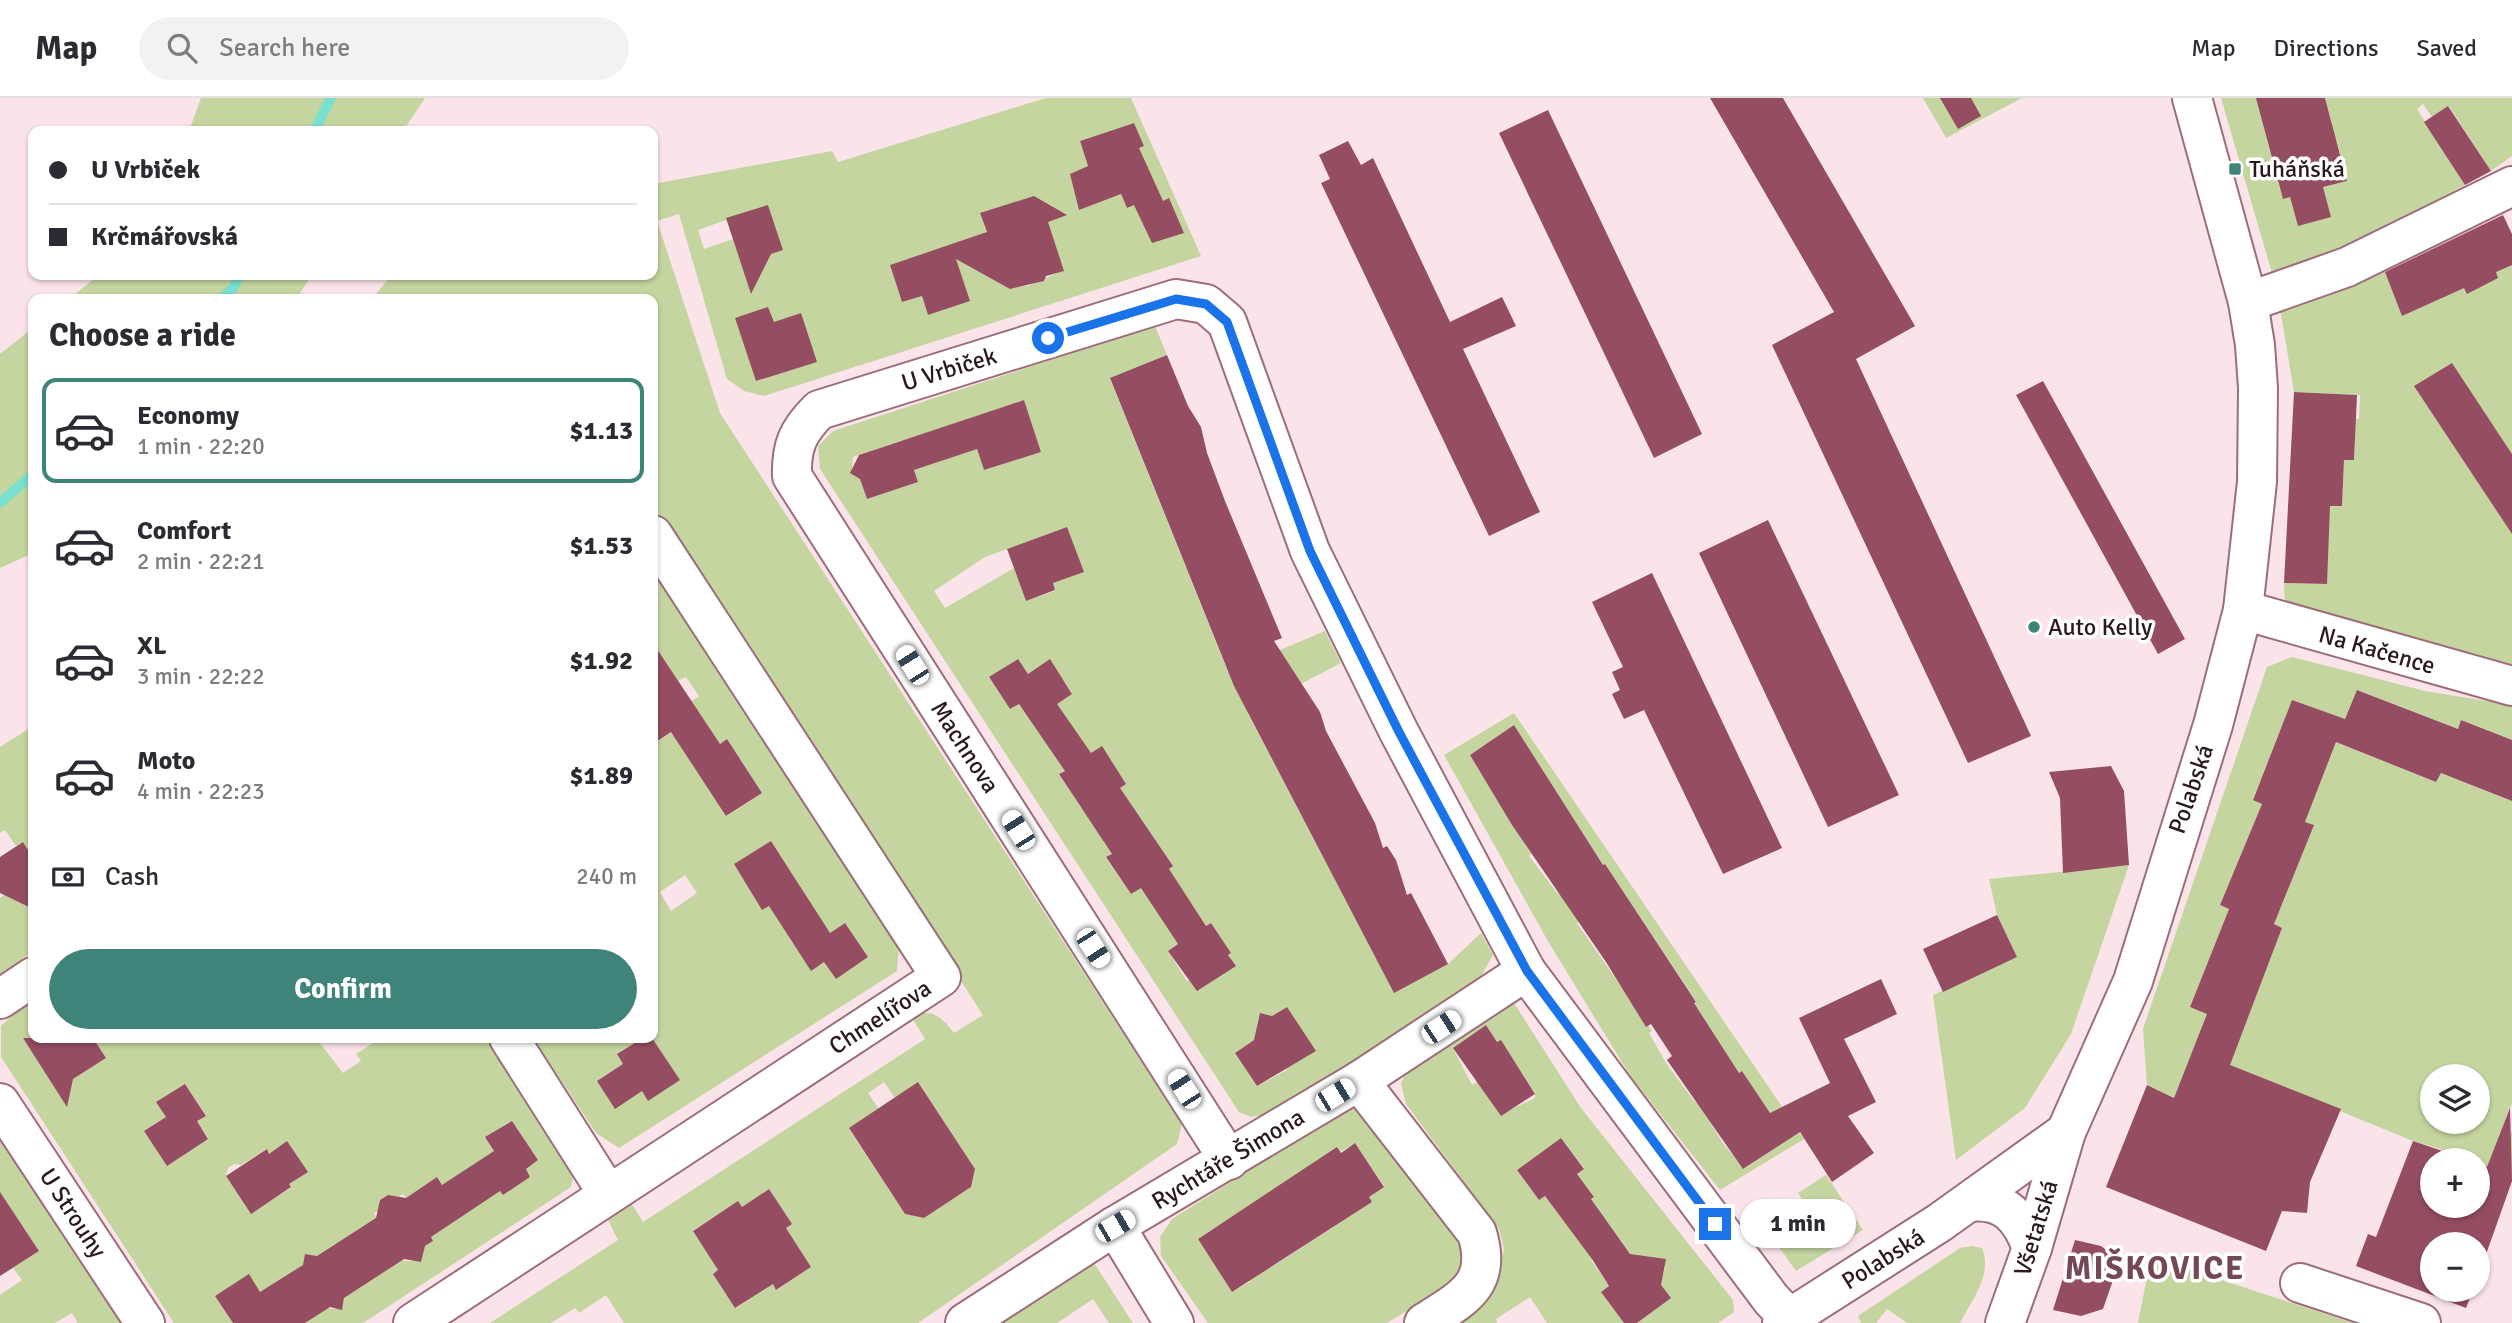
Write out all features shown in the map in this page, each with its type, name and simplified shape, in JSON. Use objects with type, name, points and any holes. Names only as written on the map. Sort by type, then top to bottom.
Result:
[{"type":"street","name":"Polabská","points":[[1788,1322],[1970,1202],[2066,1132],[2133,981],[2213,725],[2243,610],[2252,543],[2258,388],[2248,302],[2192,98]]},
{"type":"street","points":[[2248,302],[2347,267],[2512,186]]},
{"type":"street","name":"U Vrbiček","points":[[792,476],[791,450],[801,428],[819,410],[1176,299],[1206,304],[1227,322],[1310,551],[1399,732],[1527,971]]},
{"type":"street","name":"Machnova","points":[[792,476],[1229,1160]]},
{"type":"street","name":"Chmelířova","points":[[413,1323],[941,977],[658,544]]},
{"type":"street","name":"Na Kačence","points":[[2243,610],[2512,686]]},
{"type":"street","points":[[1527,971],[1788,1322]]},
{"type":"street","name":"Rychtáře Šimona","points":[[965,1323],[1115,1226],[1359,1081],[1527,971]]},
{"type":"street","points":[[0,999],[28,980]]},
{"type":"street","points":[[512,1043],[608,1194]]},
{"type":"street","points":[[1359,1081],[1477,1233],[1483,1254],[1479,1279],[1463,1298],[1424,1323]]},
{"type":"street","name":"U Strouhy","points":[[0,1103],[145,1323]]},
{"type":"street","name":"Všetatská","points":[[2005,1323],[2032,1248],[2066,1132]]},
{"type":"street","points":[[1970,1202],[1994,1202],[2017,1216],[2032,1248]]},
{"type":"street","points":[[1115,1226],[1174,1323]]},
{"type":"street","points":[[2300,1283],[2421,1323]]},
{"type":"green space","points":[[201,98],[425,98],[406,126],[191,126]]},
{"type":"green space","points":[[1046,98],[1131,98],[1201,256],[764,396],[744,391],[727,379],[679,214],[658,221],[658,183],[832,151],[838,162]],"holes":[[[1134,123],[1144,146],[1138,148],[1127,208],[1118,188],[1088,207],[1078,176],[1070,176],[1088,166],[1080,141]],[[768,205],[783,250],[741,263],[733,239],[704,249],[698,230]],[[982,218],[1059,272],[1028,286],[1004,285]],[[907,259],[969,301],[928,315],[922,296],[902,302],[890,265]],[[735,318],[774,322],[817,361],[757,381]]]},
{"type":"green space","points":[[1923,98],[2022,98],[1946,138]]},
{"type":"green space","points":[[2221,98],[2263,98],[2271,126],[2264,128],[2275,171],[2283,169],[2285,179],[2278,182],[2283,198],[2290,197],[2298,226],[2323,187],[2347,181],[2337,141],[2307,149],[2302,131],[2332,123],[2325,98],[2512,98],[2512,156],[2491,171],[2449,106],[2432,117],[2423,104],[2417,109],[2465,185],[2346,250],[2272,273]]},
{"type":"green space","points":[[658,224],[720,413],[1182,1124],[1177,1144],[918,1323],[624,1323],[606,1295],[579,1313],[575,1308],[551,1323],[490,1323],[618,1240],[606,1216],[630,1201],[643,1222],[925,1039],[911,1016],[925,1013],[936,1015],[954,1033],[983,1015],[658,516],[658,294],[376,294],[388,280],[658,280]],"holes":[[[884,1082],[895,1098],[919,1083],[975,1169],[971,1187],[924,1218],[905,1214],[849,1129],[879,1109],[868,1093]],[[769,1189],[791,1224],[786,1228],[811,1267],[777,1290],[773,1284],[736,1308],[713,1274],[718,1270],[693,1230],[738,1202],[742,1207]]]},
{"type":"green space","points":[[2382,263],[2402,316],[2512,263],[2512,454],[2452,363],[2415,386],[2512,534],[2512,664],[2493,666],[2285,604],[2284,583],[2326,584],[2310,505],[2342,506],[2344,460],[2354,460],[2355,447],[2346,418],[2359,419],[2360,395],[2294,392],[2279,302]]},
{"type":"green space","points":[[93,280],[309,280],[299,294],[75,294]]},
{"type":"green space","points":[[1155,326],[1167,355],[1110,379],[1228,672],[1325,631],[1341,663],[1247,712],[1394,992],[1448,964],[1481,933],[1493,955],[1480,978],[1271,1114],[1251,1117],[1239,1112],[820,469],[818,446],[833,431]],"holes":[[[1024,400],[1041,452],[984,470],[967,419]],[[903,440],[935,463],[914,470],[918,482],[867,499],[860,479],[852,469],[853,457]],[[1067,527],[1083,572],[1053,583],[1055,591],[1026,601],[1014,568],[945,608],[934,591],[985,557]],[[1017,659],[1028,674],[1050,660],[1072,693],[1031,721],[1019,704],[1010,709],[989,678]],[[1101,747],[1126,784],[1084,812],[1059,774]],[[1129,824],[1148,830],[1173,866],[1131,894],[1106,858],[1112,854],[1103,841]],[[1192,904],[1206,926],[1211,923],[1235,966],[1187,981],[1168,951],[1178,944]],[[1287,1007],[1315,1051],[1299,1061],[1295,1055],[1284,1063],[1287,1070],[1257,1086],[1235,1053],[1263,1034],[1257,1026],[1258,1019],[1265,1015],[1272,1016]]]},
{"type":"green space","points":[[28,332],[28,555],[0,568],[0,354]]},
{"type":"green space","points":[[658,581],[899,947],[897,971],[619,1148],[596,1133],[536,1043],[635,1043],[617,1054],[648,1100],[679,1080],[655,1043],[658,1043],[658,741],[699,714],[691,702],[699,696],[686,677],[678,681],[662,657],[658,660]],"holes":[[[727,739],[762,793],[727,816],[691,762]],[[771,841],[800,886],[762,909],[734,864]],[[685,875],[697,893],[671,911],[660,892]],[[821,920],[830,933],[845,923],[868,957],[836,978],[824,962],[811,970],[790,939]]]},
{"type":"green space","points":[[2292,657],[2425,691],[2512,705],[2512,740],[2461,720],[2458,729],[2358,690],[2345,720],[2292,700],[2253,799],[2262,804],[2220,905],[2229,909],[2190,1007],[2244,1028],[2282,928],[2274,924],[2313,826],[2305,822],[2336,742],[2436,782],[2441,773],[2512,801],[2512,1103],[2502,1128],[2512,1132],[2512,1177],[2490,1169],[2490,1148],[2437,1148],[2413,1141],[2193,1051],[2174,1098],[2147,1085],[2143,1029],[2267,667]]},
{"type":"green space","points":[[1514,713],[1804,1139],[1720,1190],[1631,1077],[1549,943],[1444,755]],"holes":[[[1514,725],[1603,865],[1605,864],[1696,1001],[1694,1003],[1739,1073],[1742,1071],[1787,1140],[1744,1169],[1722,1142],[1697,1100],[1695,1102],[1666,1063],[1649,1033],[1652,1031],[1577,923],[1579,921],[1561,893],[1558,894],[1529,856],[1531,854],[1470,755]]]},
{"type":"green space","points":[[28,729],[28,850],[23,842],[16,846],[5,830],[0,833],[0,747]]},
{"type":"green space","points":[[2129,865],[2071,1034],[2025,1108],[1956,1160],[1933,995],[2017,957],[1997,915],[1989,879]]},
{"type":"green space","points":[[12,889],[21,903],[28,906],[28,955],[0,974],[0,898]]},
{"type":"green space","points":[[28,1002],[26,1042],[73,1079],[106,1058],[96,1043],[320,1043],[343,1073],[361,1061],[356,1054],[373,1043],[499,1043],[574,1172],[571,1187],[363,1323],[280,1323],[216,1296],[233,1323],[174,1323],[1,1057],[1,1026]],"holes":[[[185,1084],[206,1115],[197,1121],[208,1138],[167,1166],[144,1131],[166,1117],[157,1102]],[[512,1121],[538,1160],[526,1169],[530,1177],[503,1194],[472,1166],[494,1151],[486,1137]],[[287,1142],[307,1172],[289,1184],[291,1188],[251,1213],[226,1176],[228,1168],[234,1164],[241,1165],[266,1149],[269,1154]],[[437,1177],[462,1216],[431,1237],[433,1241],[424,1247],[415,1261],[404,1261],[374,1213],[378,1211],[380,1200],[388,1195],[398,1197],[403,1194],[406,1198]],[[351,1235],[353,1269],[364,1285],[344,1298],[343,1305],[337,1309],[328,1308],[301,1267],[310,1255],[317,1256]]]},
{"type":"green space","points":[[1514,1003],[1581,1108],[1733,1300],[1734,1312],[1718,1323],[1637,1323],[1670,1298],[1657,1280],[1663,1276],[1665,1267],[1659,1258],[1638,1265],[1620,1240],[1591,1260],[1609,1286],[1601,1292],[1624,1323],[1547,1323],[1530,1297],[1496,1319],[1497,1323],[1447,1323],[1492,1293],[1504,1249],[1499,1229],[1406,1104],[1401,1084],[1407,1069],[1496,1011]],"holes":[[[1486,1025],[1497,1042],[1501,1041],[1535,1093],[1535,1098],[1500,1115],[1478,1081],[1472,1085],[1453,1048]],[[1561,1138],[1584,1168],[1577,1174],[1594,1197],[1563,1220],[1545,1196],[1539,1200],[1517,1170]]]},
{"type":"green space","points":[[1348,1108],[1370,1112],[1472,1259],[1458,1279],[1387,1323],[1208,1323],[1161,1256],[1160,1237],[1172,1219]],"holes":[[[1355,1143],[1384,1186],[1369,1197],[1372,1202],[1278,1263],[1247,1277],[1250,1282],[1232,1292],[1198,1239],[1215,1227],[1219,1232],[1243,1209]]]},
{"type":"green space","points":[[0,1136],[122,1323],[78,1323],[72,1313],[55,1323],[0,1323],[0,1295],[22,1280],[13,1268],[39,1251],[22,1225],[0,1239]]},
{"type":"green space","points":[[1826,1175],[1863,1230],[1796,1271],[1771,1236],[1811,1213],[1798,1193]]},
{"type":"green space","points":[[1960,1248],[1982,1248],[1985,1267],[1980,1287],[1960,1323],[1907,1323],[1887,1309],[1876,1323],[1861,1323],[1858,1316]]},
{"type":"green space","points":[[2151,1257],[2353,1323],[2138,1323]]},
{"type":"green space","points":[[1092,1260],[1133,1323],[1109,1323],[1093,1299],[1057,1323],[995,1323]]},
{"type":"building","points":[[1710,98],[1783,98],[1915,326],[1856,359],[2031,736],[1968,763],[1772,345],[1834,312]]},
{"type":"building","points":[[1940,98],[1971,98],[1981,116],[1958,129]]},
{"type":"building","points":[[2256,98],[2325,98],[2347,181],[2323,187],[2331,217],[2298,226],[2290,197],[2283,199]]},
{"type":"building","points":[[2448,106],[2491,171],[2465,185],[2424,122]]},
{"type":"building","points":[[1548,110],[1702,434],[1654,458],[1499,133]]},
{"type":"building","points":[[1134,123],[1144,146],[1139,148],[1163,201],[1169,198],[1184,233],[1152,243],[1134,205],[1127,208],[1121,194],[1079,210],[1070,174],[1088,166],[1080,141]]},
{"type":"building","points":[[1348,141],[1361,165],[1373,158],[1450,322],[1502,297],[1516,326],[1463,349],[1540,512],[1489,536],[1321,183],[1330,179],[1319,155]]},
{"type":"building","points":[[1034,196],[1067,215],[1048,222],[1064,271],[1046,276],[1044,281],[1010,289],[956,259],[970,301],[928,315],[922,296],[902,302],[890,265],[987,232],[980,213]]},
{"type":"building","points":[[768,205],[783,250],[771,254],[751,294],[726,218]]},
{"type":"building","points":[[2503,215],[2512,234],[2512,265],[2496,272],[2498,278],[2467,294],[2464,288],[2402,316],[2385,272]]},
{"type":"building","points":[[768,307],[774,322],[801,313],[817,362],[756,381],[735,318]]},
{"type":"building","points":[[1167,355],[1188,406],[1201,427],[1207,453],[1225,501],[1282,638],[1274,641],[1320,712],[1326,731],[1375,823],[1383,848],[1387,846],[1396,860],[1407,895],[1411,893],[1448,964],[1394,993],[1234,686],[1110,378]]},
{"type":"building","points":[[2452,363],[2512,454],[2512,534],[2414,386]]},
{"type":"building","points":[[2043,381],[2185,639],[2158,654],[2016,395]]},
{"type":"building","points":[[2294,392],[2357,395],[2354,460],[2344,460],[2342,506],[2330,506],[2327,584],[2284,583]]},
{"type":"building","points":[[1024,400],[1041,452],[984,470],[977,449],[914,470],[918,482],[867,499],[860,479],[850,473],[859,455]]},
{"type":"building","points":[[1768,520],[1899,795],[1828,827],[1699,553]]},
{"type":"building","points":[[1067,527],[1084,572],[1053,583],[1055,590],[1026,601],[1007,549]]},
{"type":"building","points":[[1652,573],[1782,848],[1723,874],[1644,710],[1624,719],[1612,694],[1620,690],[1612,672],[1623,667],[1592,602]]},
{"type":"building","points":[[658,651],[720,744],[727,739],[762,793],[726,816],[671,732],[658,741]]},
{"type":"building","points":[[1018,659],[1028,674],[1050,659],[1072,694],[1057,704],[1091,753],[1102,746],[1126,784],[1120,788],[1173,866],[1169,869],[1206,926],[1211,923],[1231,953],[1228,955],[1236,966],[1197,991],[1168,951],[1178,944],[1141,888],[1131,894],[1106,857],[1112,854],[1059,774],[1065,771],[1019,704],[1010,709],[989,677]]},
{"type":"building","points":[[2357,690],[2458,729],[2461,720],[2512,740],[2512,801],[2441,773],[2436,782],[2336,742],[2305,822],[2314,825],[2274,924],[2282,928],[2230,1065],[2341,1109],[2310,1182],[2307,1213],[2282,1211],[2266,1251],[2106,1187],[2147,1085],[2174,1098],[2207,1014],[2190,1007],[2229,909],[2220,905],[2262,804],[2253,800],[2292,700],[2345,719],[2343,724]]},
{"type":"building","points":[[1514,725],[1603,865],[1605,864],[1696,1002],[1694,1003],[1739,1073],[1742,1071],[1770,1113],[1830,1083],[1799,1018],[1881,979],[1897,1014],[1844,1039],[1876,1102],[1848,1116],[1874,1153],[1832,1182],[1800,1132],[1743,1169],[1667,1060],[1672,1056],[1651,1024],[1646,1027],[1606,962],[1512,825],[1470,755]]},
{"type":"building","points":[[2111,766],[2124,791],[2129,865],[2063,873],[2060,798],[2049,772]]},
{"type":"building","points":[[771,841],[830,933],[845,923],[868,957],[836,979],[824,962],[811,971],[769,906],[762,910],[734,864]]},
{"type":"building","points":[[23,842],[28,850],[28,907],[0,893],[0,857]]},
{"type":"building","points":[[1997,915],[2017,957],[1943,992],[1923,949]]},
{"type":"building","points":[[1287,1007],[1316,1051],[1257,1086],[1235,1053],[1254,1040],[1260,1013],[1272,1016]]},
{"type":"building","points":[[1486,1025],[1497,1042],[1501,1040],[1535,1094],[1501,1116],[1453,1048]]},
{"type":"building","points":[[23,1038],[28,1038],[28,1043],[96,1043],[106,1058],[73,1079],[67,1107]]},
{"type":"building","points":[[635,1043],[655,1043],[680,1080],[648,1101],[642,1091],[615,1109],[597,1081],[623,1064],[617,1054]]},
{"type":"building","points":[[918,1082],[975,1169],[971,1187],[924,1218],[905,1214],[849,1128]]},
{"type":"building","points":[[185,1084],[206,1116],[197,1121],[208,1139],[167,1166],[144,1131],[166,1117],[156,1102]]},
{"type":"building","points":[[2510,1108],[2512,1181],[2490,1243],[2490,1232],[2420,1232],[2420,1290],[2356,1266],[2368,1234],[2376,1237],[2413,1141],[2434,1148],[2420,1148],[2420,1218],[2490,1218],[2490,1159]]},
{"type":"building","points":[[512,1121],[538,1160],[526,1169],[530,1177],[503,1195],[500,1191],[431,1237],[433,1241],[425,1246],[421,1262],[404,1259],[344,1298],[342,1310],[330,1307],[305,1323],[233,1323],[215,1296],[249,1274],[260,1292],[303,1265],[305,1254],[317,1256],[376,1218],[380,1200],[388,1195],[406,1198],[437,1177],[442,1185],[494,1151],[485,1137]]},
{"type":"building","points":[[1561,1138],[1584,1169],[1577,1174],[1594,1197],[1591,1199],[1630,1254],[1666,1259],[1661,1285],[1671,1298],[1637,1323],[1624,1323],[1601,1292],[1609,1286],[1592,1259],[1545,1196],[1539,1200],[1517,1170]]},
{"type":"building","points":[[287,1141],[308,1172],[251,1214],[226,1176],[267,1149],[269,1154]]},
{"type":"building","points":[[1355,1143],[1384,1187],[1369,1197],[1372,1202],[1232,1292],[1198,1239],[1337,1147],[1341,1153]]},
{"type":"building","points":[[769,1189],[792,1224],[786,1228],[811,1267],[776,1290],[773,1284],[735,1308],[713,1274],[718,1270],[693,1231],[738,1201],[742,1207]]},
{"type":"building","points":[[0,1192],[39,1251],[0,1276]]},
{"type":"building","points":[[2075,1240],[2101,1246],[2120,1260],[2103,1309],[2081,1316],[2053,1310]]},
{"type":"building","points":[[2450,1302],[2468,1302],[2466,1308]]},
{"type":"waterway","points":[[317,126],[331,98]]},
{"type":"waterway","points":[[226,294],[237,280]]},
{"type":"waterway","points":[[0,503],[28,478]]},
{"type":"place","name":"Tuháňská","points":[[2235,169]]},
{"type":"place","name":"Auto Kelly","points":[[2034,627]]},
{"type":"district","name":"MIŠKOVICE","points":[[2155,1268]]},
{"type":"route","points":[[1048,338],[1176,299],[1206,304],[1227,322],[1310,551],[1399,732],[1527,971],[1715,1224]]}]
